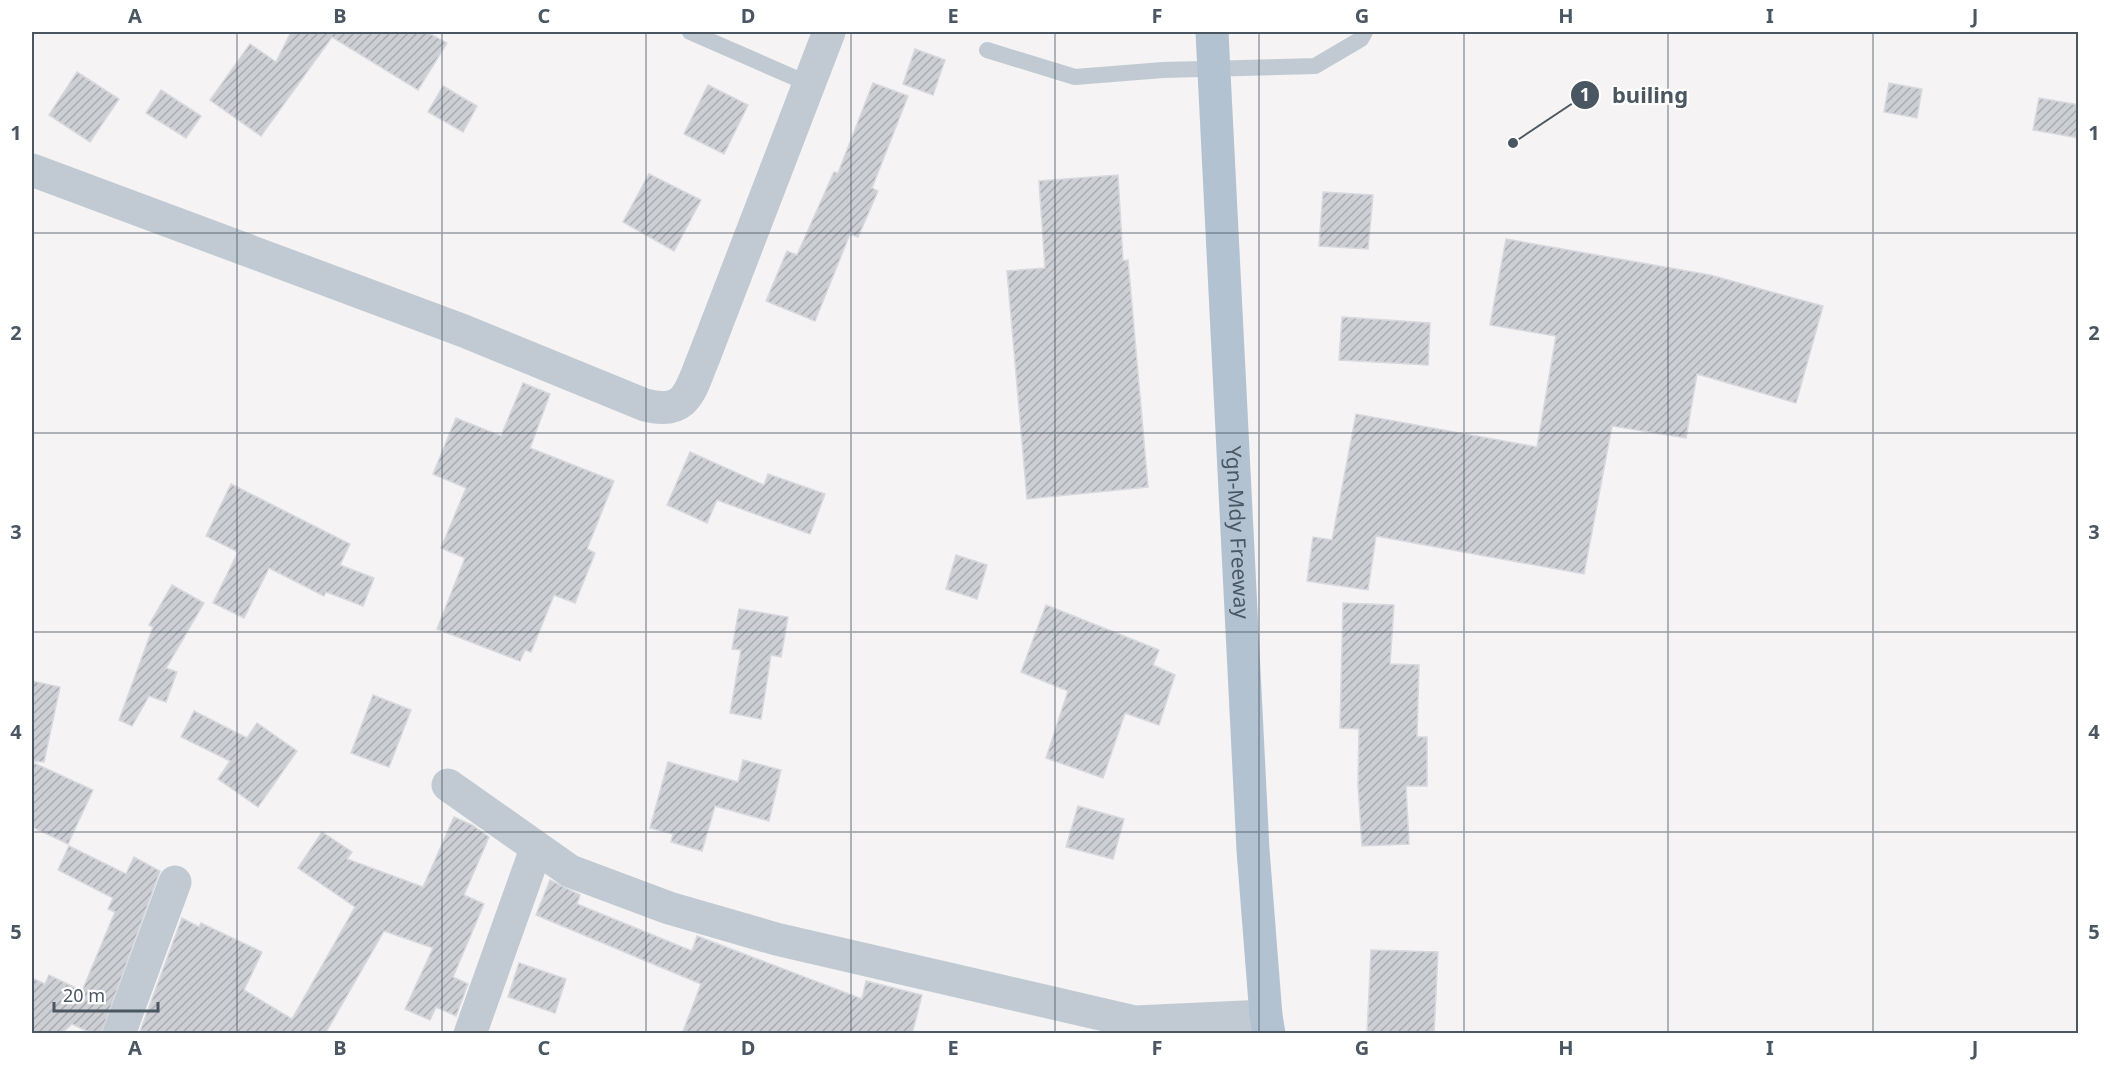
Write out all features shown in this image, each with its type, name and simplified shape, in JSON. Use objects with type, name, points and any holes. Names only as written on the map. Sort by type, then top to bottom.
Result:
[{"type":"main road","name":"Ygn-Mdy Freeway","points":[[1212,32],[1252,850],[1267,1025]]},
{"type":"street","points":[[32,170],[464,331],[645,405],[668,409],[676,407],[687,396],[704,357],[829,32]]},
{"type":"street","points":[[448,785],[570,871],[605,886],[717,923],[776,939],[1136,1022],[1267,1025]]},
{"type":"street","points":[[470,1034],[536,849]]},
{"type":"street","points":[[119,1034],[175,882]]},
{"type":"lane","points":[[690,32],[809,84]]},
{"type":"lane","points":[[987,50],[1075,77],[1214,68],[1315,66],[1361,39],[1365,32]]},
{"type":"building","points":[[291,32],[427,32],[447,43],[418,90],[332,37],[261,136],[210,100],[250,44],[276,62]]},
{"type":"building","points":[[915,49],[945,60],[933,95],[903,84]]},
{"type":"building","points":[[77,72],[119,99],[90,142],[49,115]]},
{"type":"building","points":[[873,83],[908,96],[872,188],[878,191],[858,237],[850,234],[815,321],[766,301],[787,251],[797,255],[834,172],[838,173]]},
{"type":"building","points":[[1889,83],[1922,89],[1917,118],[1884,112]]},
{"type":"building","points":[[708,85],[748,105],[724,154],[684,134]]},
{"type":"building","points":[[443,86],[477,106],[463,132],[428,112]]},
{"type":"building","points":[[161,90],[201,116],[186,138],[146,113]]},
{"type":"building","points":[[2039,98],[2079,105],[2079,138],[2033,130]]},
{"type":"building","points":[[649,174],[701,200],[674,251],[623,222]]},
{"type":"building","points":[[1118,175],[1123,261],[1128,260],[1148,487],[1027,499],[1007,271],[1045,268],[1039,181]]},
{"type":"building","points":[[1323,192],[1373,195],[1368,249],[1319,246]]},
{"type":"building","points":[[1506,239],[1710,275],[1823,306],[1796,403],[1697,374],[1686,438],[1612,426],[1584,574],[1376,536],[1368,590],[1307,581],[1313,537],[1332,540],[1356,414],[1537,447],[1556,336],[1490,325]]},
{"type":"building","points":[[1342,317],[1430,323],[1428,365],[1339,360]]},
{"type":"building","points":[[523,383],[550,394],[530,448],[614,481],[587,549],[595,553],[575,603],[554,595],[531,652],[525,650],[520,661],[437,629],[465,558],[441,548],[466,488],[433,474],[456,418],[501,436]]},
{"type":"building","points":[[690,452],[764,485],[768,474],[825,494],[810,534],[717,500],[707,523],[667,505]]},
{"type":"building","points":[[231,484],[350,544],[340,565],[374,578],[363,606],[326,592],[324,596],[269,568],[244,618],[213,603],[238,552],[206,536]]},
{"type":"building","points":[[956,555],[987,565],[977,599],[946,589]]},
{"type":"building","points":[[172,585],[204,603],[166,668],[177,672],[166,702],[149,696],[132,726],[119,720],[153,627],[149,625]]},
{"type":"building","points":[[1343,603],[1394,605],[1390,664],[1419,665],[1417,737],[1427,737],[1427,786],[1406,786],[1409,844],[1362,846],[1358,785],[1359,729],[1340,728]]},
{"type":"building","points":[[1046,605],[1159,650],[1153,665],[1175,675],[1159,725],[1125,713],[1103,778],[1046,758],[1068,691],[1021,672]]},
{"type":"building","points":[[739,609],[788,617],[781,657],[771,655],[761,719],[730,713],[741,650],[732,649]]},
{"type":"building","points":[[32,681],[60,687],[44,762],[32,761]]},
{"type":"building","points":[[373,695],[411,710],[389,767],[351,753]]},
{"type":"building","points":[[194,711],[247,738],[257,723],[297,751],[258,807],[218,779],[230,761],[181,737]]},
{"type":"building","points":[[743,760],[781,770],[769,821],[715,806],[702,851],[671,842],[673,834],[650,828],[668,762],[738,782]]},
{"type":"building","points":[[32,762],[93,790],[68,844],[32,827]]},
{"type":"building","points":[[1078,806],[1124,819],[1113,859],[1066,847]]},
{"type":"building","points":[[454,817],[472,825],[489,837],[464,895],[484,904],[453,977],[468,984],[456,1016],[436,1007],[430,1020],[405,1009],[433,948],[384,931],[325,1034],[139,1034],[182,918],[199,927],[201,923],[262,952],[244,990],[292,1019],[355,907],[298,868],[322,832],[352,852],[347,859],[423,887]]},
{"type":"building","points":[[69,846],[126,874],[134,857],[160,871],[101,1034],[93,1034],[72,1024],[61,1034],[32,1034],[32,978],[45,984],[49,975],[82,991],[115,912],[108,909],[113,898],[58,870]]},
{"type":"building","points":[[550,880],[580,895],[577,904],[692,951],[697,936],[862,999],[866,981],[922,995],[912,1034],[682,1034],[701,984],[536,915]]},
{"type":"building","points":[[1371,950],[1438,952],[1434,1034],[1367,1034]]},
{"type":"building","points":[[519,963],[566,979],[555,1013],[508,997]]},
{"type":"place","name":"builing","points":[[1513,143]]}]
